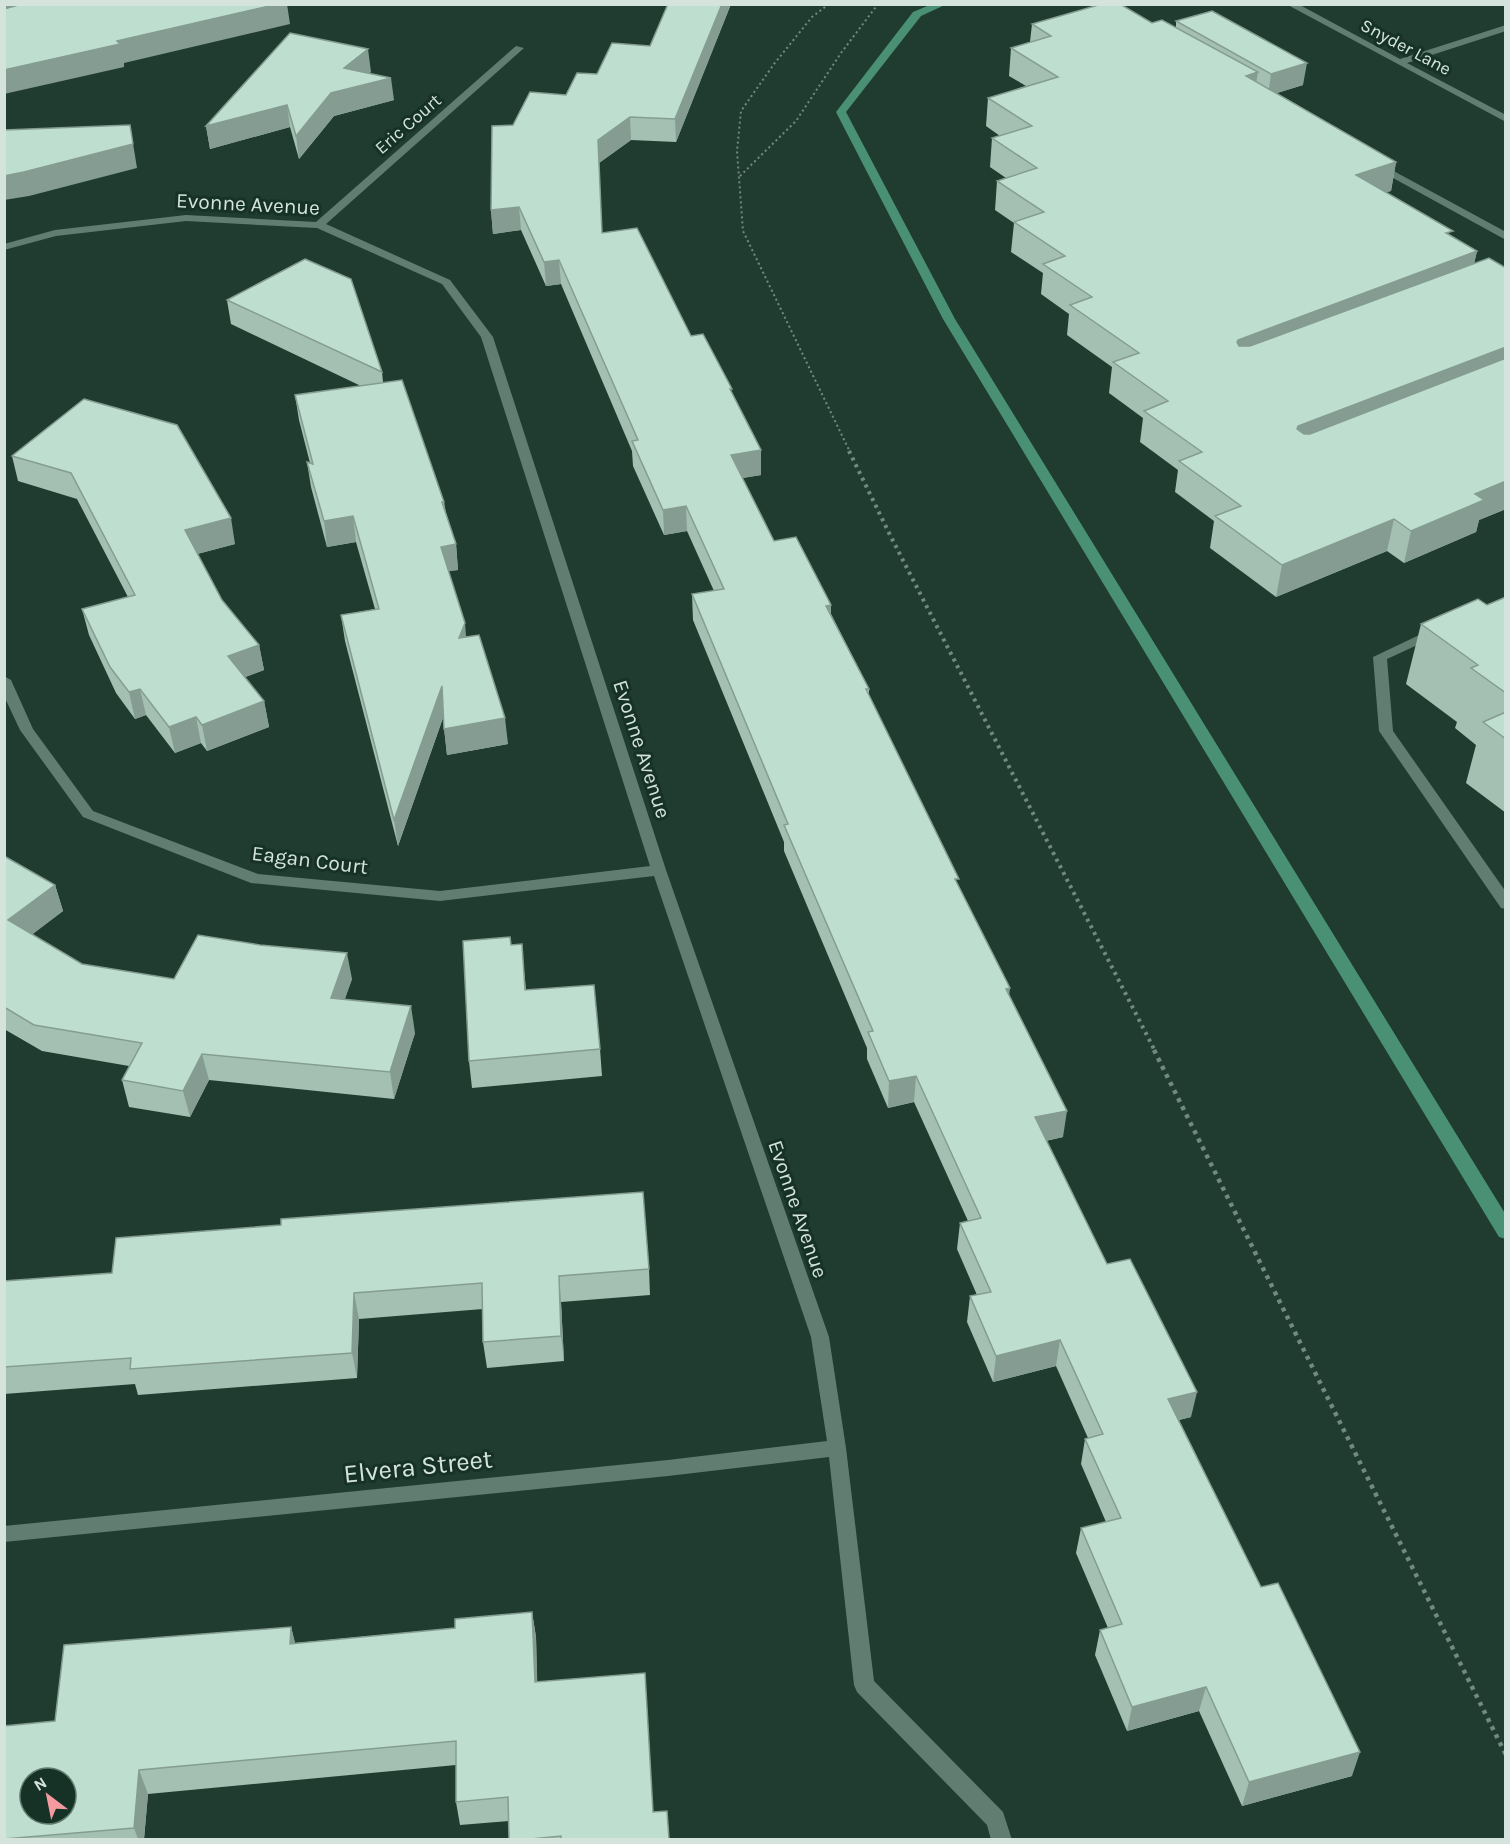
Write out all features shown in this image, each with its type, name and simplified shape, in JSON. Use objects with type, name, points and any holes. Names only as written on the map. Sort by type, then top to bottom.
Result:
[{"type":"street","name":"Snyder Lane","points":[[1290,4],[1506,119]]},
{"type":"street","points":[[1399,62],[1506,28]]},
{"type":"street","name":"Eric Court","points":[[319,225],[519,48]]},
{"type":"street","points":[[1363,156],[1506,237]]},
{"type":"street","name":"Evonne Avenue","points":[[4,247],[55,233],[186,218],[319,225],[446,282],[487,337],[659,870],[820,1337],[837,1448],[864,1685],[996,1819],[1002,1839]]},
{"type":"street","points":[[1443,629],[1380,657],[1386,731],[1506,904]]},
{"type":"street","name":"Eagan Court","points":[[4,680],[27,730],[87,814],[256,879],[440,896],[659,870]]},
{"type":"street","name":"Elvera Street","points":[[4,1534],[668,1468],[837,1448]]},
{"type":"path","points":[[829,4],[812,17],[774,64],[741,111],[737,151],[743,231],[890,536],[1091,925],[1506,1755]]},
{"type":"path","points":[[739,177],[796,121],[841,53],[878,4]]},
{"type":"building","points":[[22,4],[278,4],[117,41],[120,44],[4,70],[4,9]]},
{"type":"building","points":[[668,4],[722,4],[675,119],[630,117],[598,140],[602,233],[637,228],[691,336],[703,334],[732,389],[730,389],[761,450],[731,455],[774,541],[796,537],[831,605],[826,606],[869,689],[866,689],[959,879],[955,879],[1010,988],[1006,989],[1067,1111],[1035,1117],[1107,1264],[1130,1259],[1197,1392],[1168,1399],[1261,1587],[1278,1583],[1360,1752],[1249,1782],[1206,1687],[1132,1707],[1100,1630],[1122,1624],[1081,1528],[1121,1518],[1085,1439],[1103,1434],[1060,1340],[996,1356],[970,1296],[991,1292],[960,1223],[981,1218],[916,1076],[889,1081],[868,1032],[873,1031],[784,825],[788,824],[692,594],[724,589],[686,506],[663,510],[632,441],[638,440],[559,260],[544,262],[519,207],[491,210],[492,126],[513,125],[530,92],[566,95],[577,73],[597,74],[612,43],[650,46]]},
{"type":"building","points":[[1102,4],[1120,4],[1152,23],[1162,20],[1258,72],[1246,76],[1396,162],[1356,175],[1453,231],[1446,233],[1477,251],[1238,340],[1239,346],[1250,346],[1489,258],[1506,268],[1506,347],[1298,426],[1297,429],[1304,434],[1310,434],[1506,358],[1506,481],[1475,494],[1484,500],[1411,531],[1394,519],[1282,565],[1215,516],[1241,506],[1179,461],[1202,452],[1144,411],[1168,401],[1113,362],[1139,353],[1070,305],[1092,297],[1043,264],[1065,256],[1014,222],[1044,212],[997,181],[1037,168],[992,138],[1032,126],[988,98],[1058,77],[1011,48],[1051,36],[1032,24]]},
{"type":"building","points":[[1212,11],[1307,63],[1271,74],[1176,21]]},
{"type":"building","points":[[290,33],[368,49],[344,68],[391,78],[331,93],[296,136],[287,105],[206,126]]},
{"type":"building","points":[[130,125],[133,144],[4,176],[4,130]]},
{"type":"building","points":[[305,259],[351,279],[382,372],[227,300]]},
{"type":"building","points":[[402,380],[456,544],[441,547],[465,623],[459,638],[479,635],[505,718],[444,729],[442,686],[394,820],[341,615],[379,609],[353,516],[324,521],[307,462],[313,464],[295,395]]},
{"type":"building","points":[[84,399],[177,425],[231,518],[185,530],[222,600],[259,645],[228,656],[264,701],[202,725],[196,717],[169,727],[140,689],[129,692],[110,667],[82,609],[135,595],[71,473],[12,456]]},
{"type":"building","points":[[1506,597],[1506,693],[1471,668],[1478,665],[1421,624],[1478,599],[1487,605]]},
{"type":"building","points":[[1506,712],[1506,739],[1483,722]]},
{"type":"building","points":[[4,856],[55,885],[8,920],[82,964],[174,979],[198,935],[260,945],[347,953],[331,998],[411,1006],[390,1072],[202,1054],[183,1091],[122,1080],[142,1043],[34,1025],[4,1007]]},
{"type":"building","points":[[510,937],[511,945],[522,944],[525,990],[594,985],[600,1049],[469,1061],[463,941]]},
{"type":"building","points":[[643,1192],[649,1269],[559,1276],[561,1336],[483,1342],[482,1283],[354,1293],[352,1353],[130,1369],[131,1358],[4,1367],[4,1281],[112,1273],[116,1238],[281,1225],[281,1219]]},
{"type":"building","points":[[532,1612],[535,1682],[645,1673],[653,1812],[667,1811],[669,1839],[561,1839],[561,1836],[509,1839],[508,1797],[456,1802],[456,1741],[139,1770],[134,1828],[4,1839],[4,1726],[55,1721],[64,1645],[291,1627],[290,1644],[455,1628],[455,1619]]},
{"type":"waterway","points":[[942,4],[917,14],[841,112],[949,319],[1506,1232]]}]
